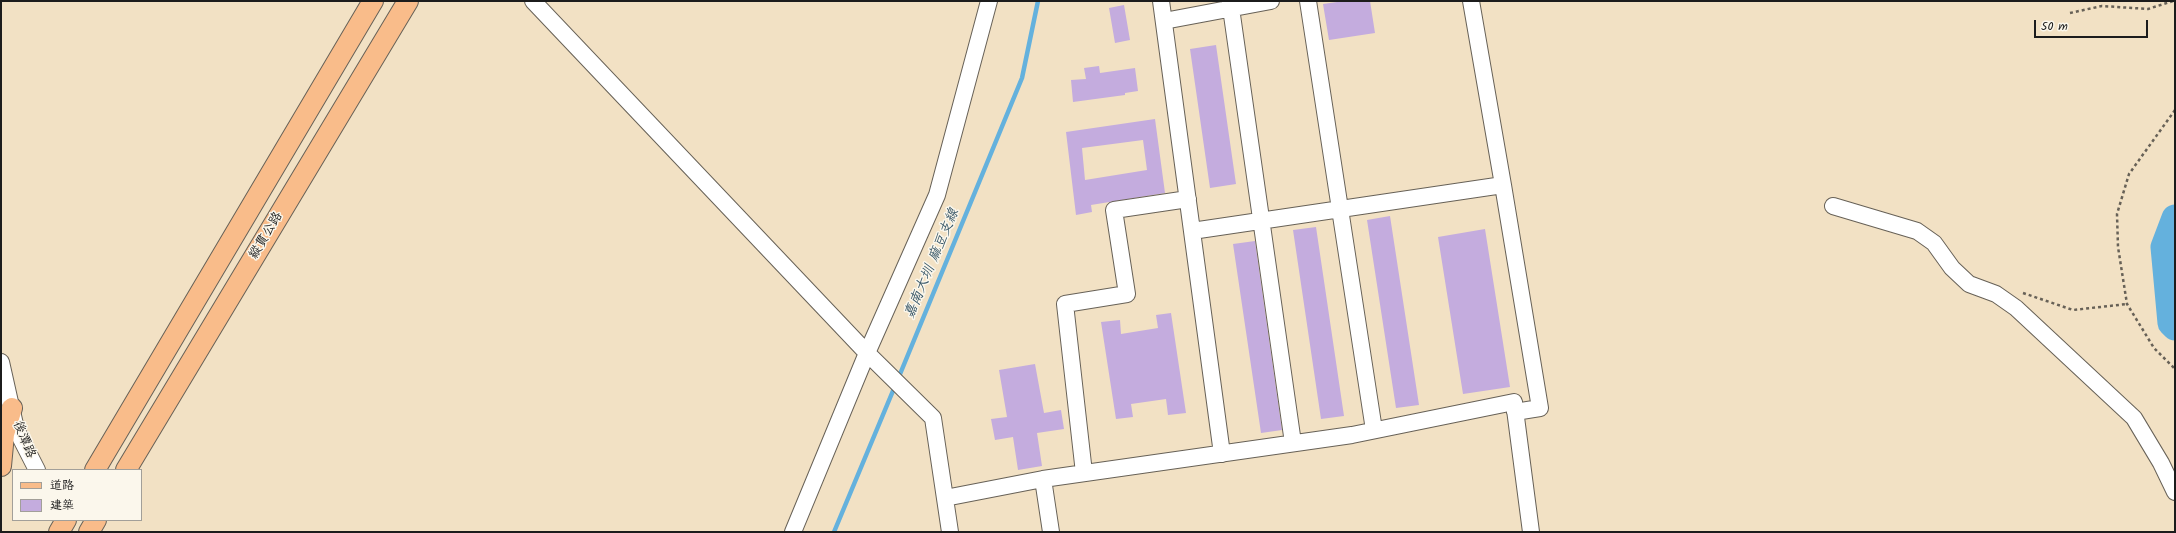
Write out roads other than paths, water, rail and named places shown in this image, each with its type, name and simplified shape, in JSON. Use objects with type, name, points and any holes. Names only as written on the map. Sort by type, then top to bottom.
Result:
[{"type":"main road","points":[[96,469],[373,1]]},
{"type":"main road","name":"縱貫公路","points":[[127,469],[408,1]]},
{"type":"main road","points":[[1,466],[4,434],[12,408]]},
{"type":"main road","points":[[59,532],[65,521]]},
{"type":"street","points":[[533,1],[867,353],[932,418],[950,532]]},
{"type":"street","points":[[793,532],[867,353],[937,196],[989,1]]},
{"type":"street","points":[[1162,1],[1222,454]]},
{"type":"street","points":[[1164,21],[1231,5],[1271,1]]},
{"type":"street","points":[[1308,1],[1374,430]]},
{"type":"street","points":[[1471,1],[1540,408],[1515,412]]},
{"type":"street","points":[[1231,5],[1293,443]]},
{"type":"street","points":[[1192,231],[1503,185]]},
{"type":"street","points":[[1084,474],[1065,304],[1127,294],[1114,210],[1188,199]]},
{"type":"street","points":[[1833,206],[1917,231],[1934,243],[1952,268],[1969,284],[1996,294],[2016,308],[2134,418],[2161,464],[2175,492]]},
{"type":"street","name":"後潭路","points":[[1,362],[18,434],[36,469]]},
{"type":"street","points":[[945,498],[1043,479],[1222,454],[1374,430],[1514,402],[1531,532]]},
{"type":"street","points":[[1043,479],[1051,532]]},
{"type":"waterway","name":"嘉南大圳 麻豆支線","points":[[898,379],[1022,78],[1038,1]]},
{"type":"waterway","points":[[2175,218],[2164,247],[2171,323],[2175,327]]},
{"type":"waterway","name":"嘉南大圳 麻豆支線","points":[[834,532],[895,386]]}]
